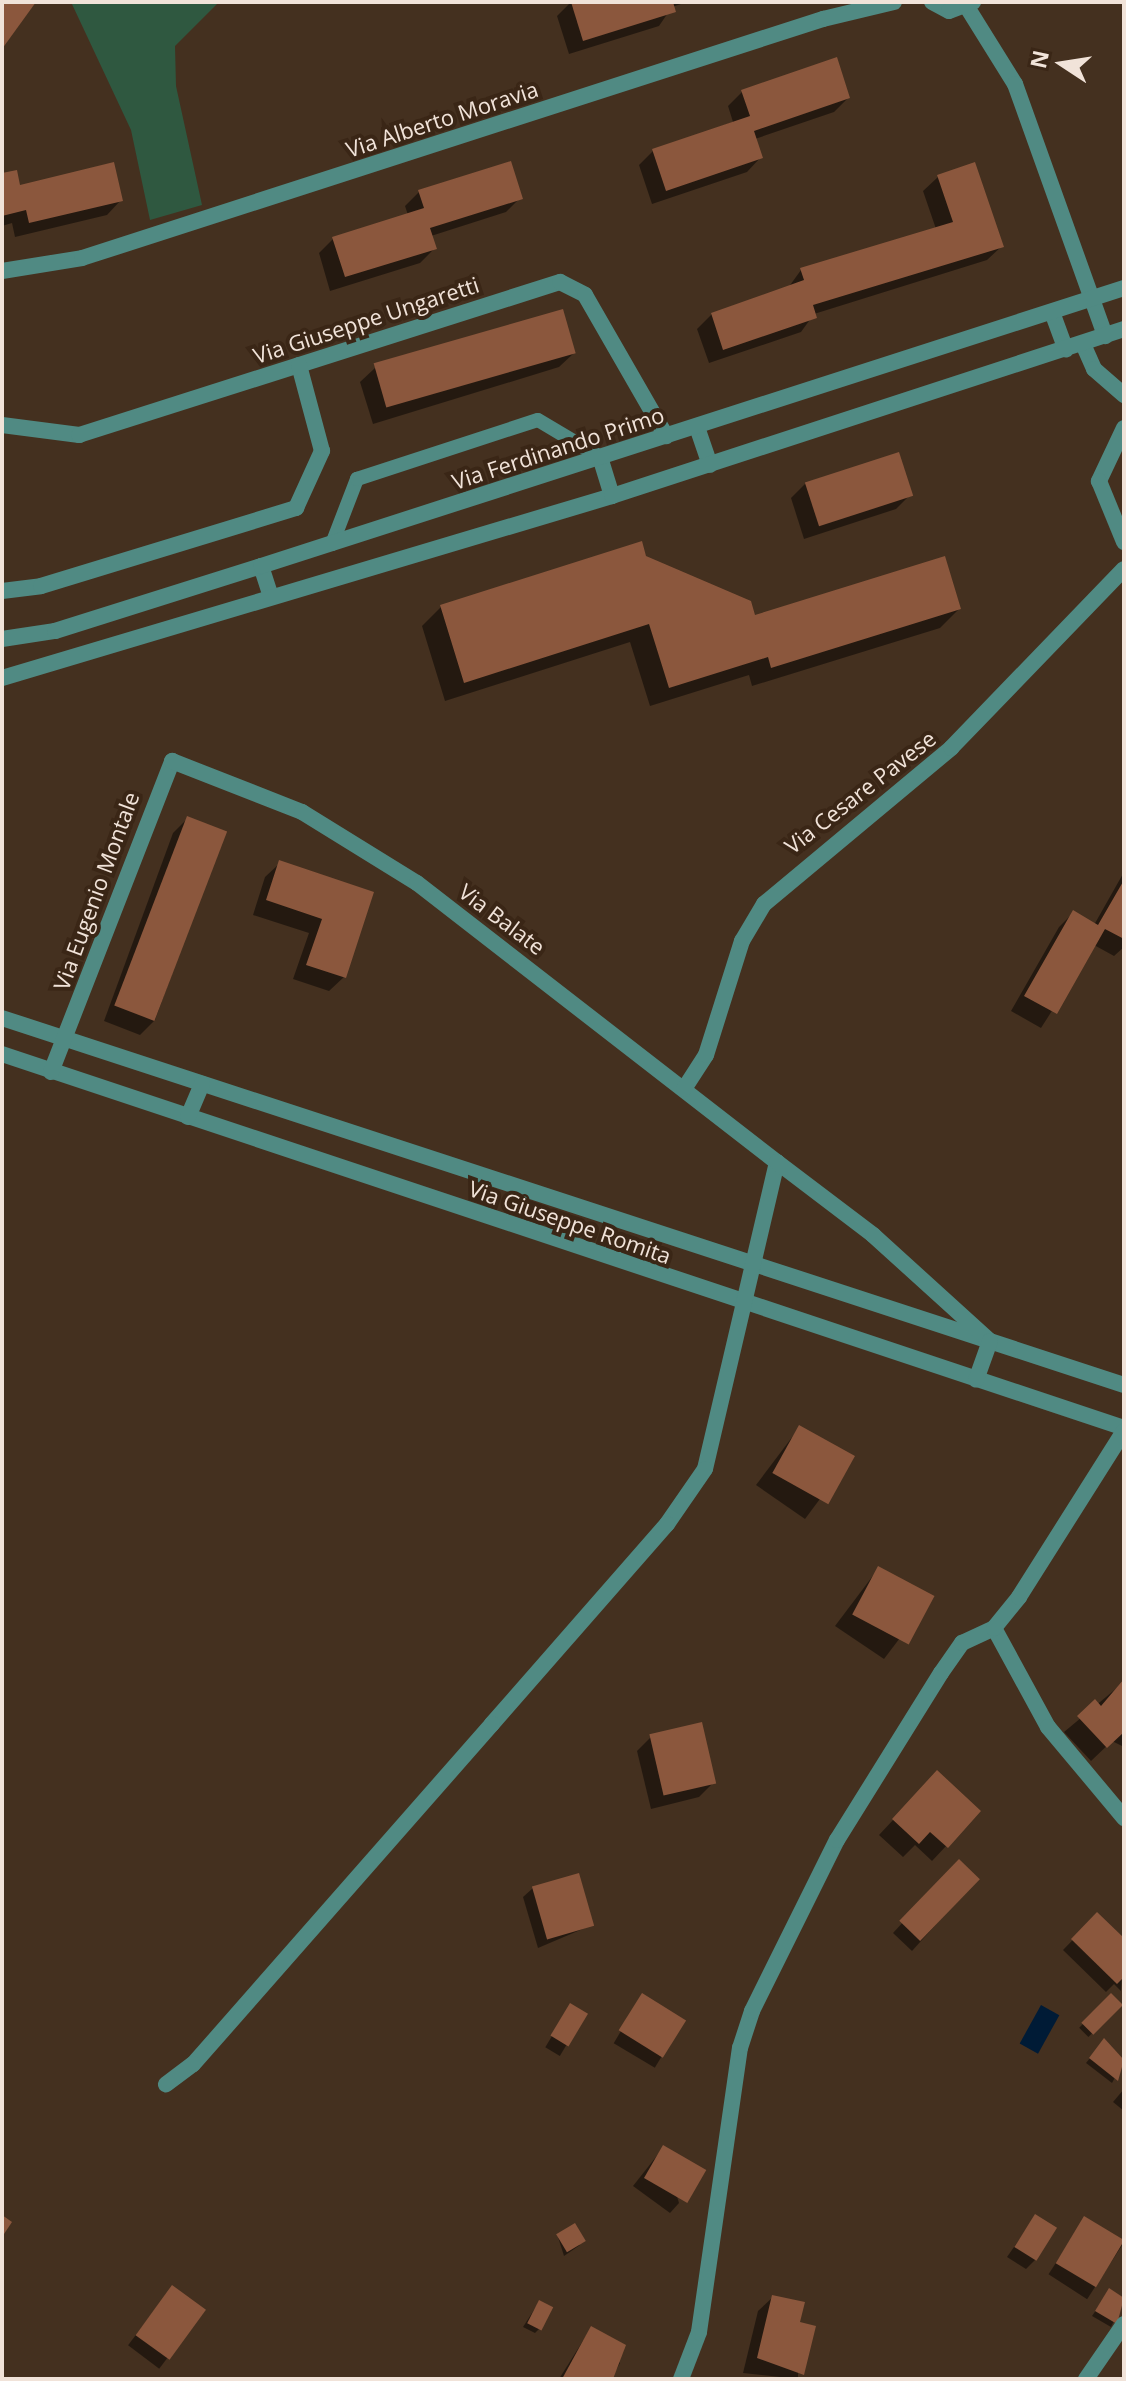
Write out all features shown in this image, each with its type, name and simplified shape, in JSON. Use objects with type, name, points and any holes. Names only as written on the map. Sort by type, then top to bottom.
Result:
[{"type":"street","name":"Via Alberto Moravia","points":[[2,271],[82,258],[823,19],[894,2]]},
{"type":"street","points":[[932,2],[949,11],[970,5],[1015,84],[1105,336]]},
{"type":"street","name":"Via Giuseppe Ungaretti","points":[[2,425],[79,435],[560,282],[585,295],[666,436]]},
{"type":"street","name":"Via Ferdinando Primo","points":[[2,639],[55,631],[1124,288]]},
{"type":"street","points":[[1052,312],[1066,350]]},
{"type":"street","points":[[2,678],[318,581],[612,496],[1124,329]]},
{"type":"street","points":[[1083,344],[1094,369],[1124,395]]},
{"type":"street","points":[[2,591],[41,586],[296,508],[322,451],[299,365]]},
{"type":"street","points":[[697,427],[710,465]]},
{"type":"street","points":[[1124,428],[1099,481],[1124,542]]},
{"type":"street","points":[[600,457],[612,496]]},
{"type":"street","points":[[309,551],[318,581]]},
{"type":"street","points":[[261,566],[271,596]]},
{"type":"street","name":"Via Cesare Pavese","points":[[684,1089],[706,1055],[742,941],[764,904],[951,748],[1124,569]]},
{"type":"street","name":"Via Balate","points":[[172,761],[302,812],[417,883],[873,1235],[990,1341]]},
{"type":"street","name":"Via Eugenio Montale","points":[[51,1072],[172,761]]},
{"type":"street","name":"Via Giuseppe Romita","points":[[2,1018],[1124,1385]]},
{"type":"street","name":"Via Giuseppe Romita","points":[[2,1054],[1124,1430]]},
{"type":"street","points":[[188,1117],[202,1084]]},
{"type":"street","points":[[166,2084],[193,2064],[667,1524],[705,1469],[777,1162]]},
{"type":"street","points":[[976,1380],[990,1341]]},
{"type":"street","points":[[681,2379],[699,2332],[740,2048],[752,2011],[837,1840],[941,1673],[962,1643],[994,1628],[1124,1430]]},
{"type":"street","points":[[994,1628],[1048,1727],[1124,1818]]},
{"type":"street","points":[[1086,2379],[1124,2324]]},
{"type":"lane","points":[[332,544],[357,479],[522,425],[538,420],[600,457]]},
{"type":"green space","points":[[71,2],[219,2],[175,46],[176,86],[202,205],[150,220],[131,130]]},
{"type":"water","points":[[1041,2005],[1059,2015],[1038,2054],[1020,2043]]},
{"type":"building","points":[[2,2],[36,2],[2,49]]},
{"type":"building","points":[[571,2],[673,2],[676,12],[583,41]]},
{"type":"building","points":[[837,57],[850,98],[754,131],[763,158],[666,191],[652,149],[750,116],[741,90]]},
{"type":"building","points":[[511,161],[523,199],[430,228],[437,249],[345,277],[332,237],[424,208],[418,190]]},
{"type":"building","points":[[114,162],[123,201],[29,223],[26,210],[2,216],[2,173],[17,170],[20,185]]},
{"type":"building","points":[[975,162],[1004,247],[813,305],[817,318],[723,350],[711,313],[804,280],[800,268],[953,222],[937,175]]},
{"type":"building","points":[[563,309],[576,353],[386,408],[374,363]]},
{"type":"building","points":[[899,452],[913,496],[819,526],[805,483]]},
{"type":"building","points":[[642,541],[646,556],[751,601],[755,615],[945,556],[961,609],[771,668],[768,657],[669,688],[649,624],[464,683],[440,605]]},
{"type":"building","points":[[187,816],[227,831],[154,1021],[114,1006]]},
{"type":"building","points":[[279,860],[374,892],[346,978],[306,965],[322,919],[266,900]]},
{"type":"building","points":[[1124,880],[1124,939],[1105,929],[1057,1014],[1024,996],[1073,910],[1098,925]]},
{"type":"building","points":[[799,1425],[855,1456],[828,1504],[772,1473]]},
{"type":"building","points":[[878,1566],[935,1596],[909,1645],[852,1615]]},
{"type":"building","points":[[1124,1679],[1124,1732],[1107,1748],[1077,1716],[1095,1699],[1101,1706]]},
{"type":"building","points":[[702,1722],[716,1783],[664,1796],[649,1734]]},
{"type":"building","points":[[937,1770],[981,1811],[948,1848],[930,1832],[919,1844],[892,1819]]},
{"type":"building","points":[[959,1859],[980,1879],[920,1941],[899,1921]]},
{"type":"building","points":[[579,1873],[594,1926],[547,1939],[532,1887]]},
{"type":"building","points":[[1097,1912],[1124,1938],[1124,1977],[1117,1984],[1071,1939]]},
{"type":"building","points":[[642,1993],[686,2021],[663,2058],[619,2030]]},
{"type":"building","points":[[1111,1993],[1123,2005],[1093,2035],[1081,2023]]},
{"type":"building","points":[[570,2003],[588,2014],[568,2046],[550,2036]]},
{"type":"building","points":[[1104,2038],[1124,2060],[1118,2081],[1089,2058]]},
{"type":"building","points":[[663,2145],[706,2170],[687,2203],[644,2178]]},
{"type":"building","points":[[1035,2214],[1057,2228],[1036,2261],[1014,2247]]},
{"type":"building","points":[[2,2215],[12,2222],[2,2237]]},
{"type":"building","points":[[1084,2216],[1124,2240],[1096,2287],[1056,2263]]},
{"type":"building","points":[[575,2223],[586,2241],[567,2252],[556,2234]]},
{"type":"building","points":[[172,2285],[206,2310],[170,2360],[136,2335]]},
{"type":"building","points":[[1109,2288],[1124,2298],[1117,2324],[1095,2311]]},
{"type":"building","points":[[772,2295],[805,2302],[800,2322],[816,2326],[804,2375],[757,2358]]},
{"type":"building","points":[[539,2300],[553,2307],[541,2330],[527,2323]]},
{"type":"building","points":[[591,2326],[626,2345],[613,2379],[562,2379]]}]
